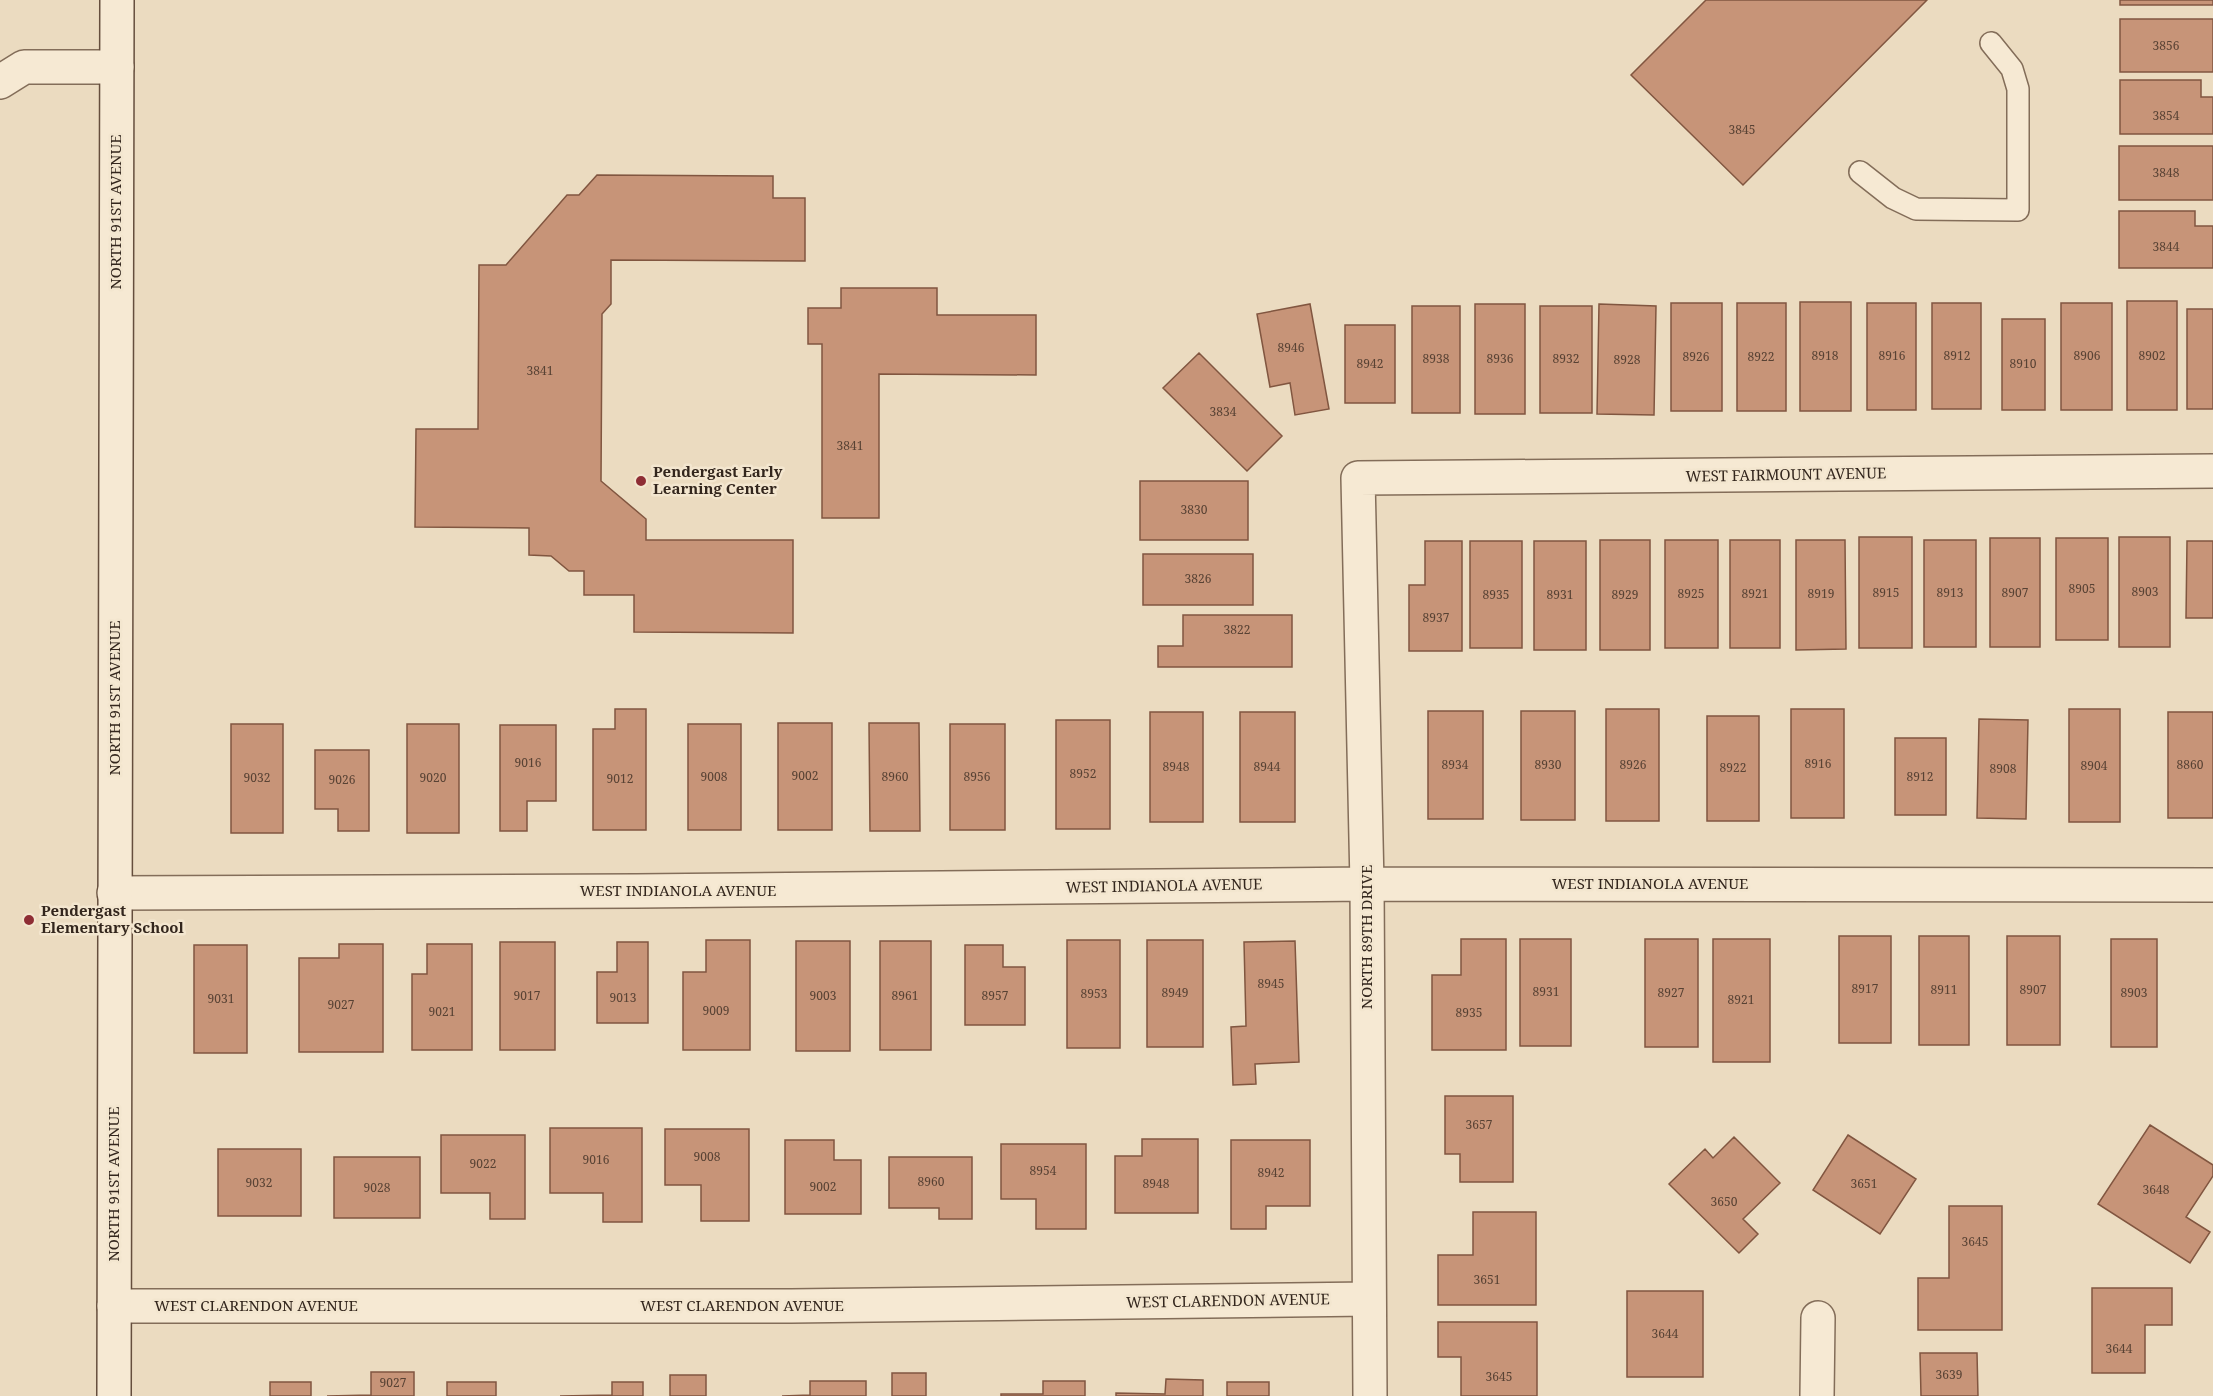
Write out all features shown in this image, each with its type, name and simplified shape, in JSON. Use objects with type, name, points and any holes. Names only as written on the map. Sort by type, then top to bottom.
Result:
[{"type":"street","name":"NORTH 91ST AVENUE","points":[[114,1396],[117,0]]},
{"type":"street","points":[[8,66],[117,68]]},
{"type":"street","name":"WEST FAIRMOUNT AVENUE","points":[[1358,478],[2213,471]]},
{"type":"street","name":"NORTH 89TH DRIVE","points":[[1358,478],[1367,884],[1370,1396]]},
{"type":"street","name":"WEST INDIANOLA AVENUE","points":[[114,893],[1367,884],[2213,885]]},
{"type":"street","name":"WEST CLARENDON AVENUE","points":[[114,1306],[791,1306],[1370,1299]]},
{"type":"street","points":[[1817,1396],[1818,1318]]},
{"type":"lane","points":[[1860,172],[1893,198],[1916,209],[2018,210],[2018,89],[2012,69],[1991,43]]},
{"type":"building","points":[[1706,0],[1927,0],[1743,185],[1631,75]]},
{"type":"building","points":[[2120,0],[2213,0],[2213,5],[2120,5]]},
{"type":"building","points":[[2120,19],[2213,19],[2213,72],[2120,72]]},
{"type":"building","points":[[2120,80],[2201,80],[2201,97],[2213,97],[2213,134],[2120,134]]},
{"type":"building","points":[[2119,146],[2213,146],[2213,200],[2119,200]]},
{"type":"building","points":[[597,175],[773,176],[773,198],[805,198],[805,261],[611,260],[611,304],[602,314],[601,481],[646,519],[646,540],[793,540],[793,633],[634,632],[634,595],[584,595],[584,571],[569,571],[551,556],[529,555],[529,528],[415,527],[416,429],[478,429],[479,265],[506,265],[567,195],[579,195]]},
{"type":"building","points":[[2119,211],[2195,211],[2195,226],[2213,226],[2213,268],[2119,268]]},
{"type":"building","points":[[841,288],[937,288],[937,315],[1036,315],[1036,375],[879,374],[879,518],[822,518],[822,344],[808,344],[808,308],[841,308]]},
{"type":"building","points":[[2127,301],[2177,301],[2177,410],[2127,410]]},
{"type":"building","points":[[1800,302],[1851,302],[1851,411],[1800,411]]},
{"type":"building","points":[[1671,303],[1722,303],[1722,411],[1671,411]]},
{"type":"building","points":[[1737,303],[1786,303],[1786,411],[1737,411]]},
{"type":"building","points":[[1867,303],[1916,303],[1916,410],[1867,410]]},
{"type":"building","points":[[1932,303],[1981,303],[1981,409],[1932,409]]},
{"type":"building","points":[[2061,303],[2112,303],[2112,410],[2061,410]]},
{"type":"building","points":[[1310,304],[1329,409],[1295,415],[1290,383],[1270,387],[1257,314]]},
{"type":"building","points":[[1475,304],[1525,304],[1525,414],[1475,414]]},
{"type":"building","points":[[1599,304],[1656,306],[1654,415],[1597,414]]},
{"type":"building","points":[[1412,306],[1460,306],[1460,413],[1412,413]]},
{"type":"building","points":[[1540,306],[1592,306],[1592,413],[1540,413]]},
{"type":"building","points":[[2187,309],[2213,309],[2213,409],[2187,409]]},
{"type":"building","points":[[2002,319],[2045,319],[2045,410],[2002,410]]},
{"type":"building","points":[[1345,325],[1395,325],[1395,403],[1345,403]]},
{"type":"building","points":[[1199,353],[1282,436],[1247,471],[1163,388]]},
{"type":"building","points":[[1140,481],[1248,481],[1248,540],[1140,540]]},
{"type":"building","points":[[1859,537],[1912,537],[1912,648],[1859,648]]},
{"type":"building","points":[[2119,537],[2170,537],[2170,647],[2119,647]]},
{"type":"building","points":[[1990,538],[2040,538],[2040,647],[1990,647]]},
{"type":"building","points":[[2056,538],[2108,538],[2108,640],[2056,640]]},
{"type":"building","points":[[1600,540],[1650,540],[1650,650],[1600,650]]},
{"type":"building","points":[[1665,540],[1718,540],[1718,648],[1665,648]]},
{"type":"building","points":[[1730,540],[1780,540],[1780,648],[1730,648]]},
{"type":"building","points":[[1796,540],[1845,540],[1846,649],[1796,650]]},
{"type":"building","points":[[1924,540],[1976,540],[1976,647],[1924,647]]},
{"type":"building","points":[[1425,541],[1462,541],[1462,651],[1409,651],[1409,585],[1425,585]]},
{"type":"building","points":[[1470,541],[1522,541],[1522,648],[1470,648]]},
{"type":"building","points":[[1534,541],[1586,541],[1586,650],[1534,650]]},
{"type":"building","points":[[2187,541],[2213,541],[2213,618],[2186,618]]},
{"type":"building","points":[[1143,554],[1253,554],[1253,605],[1143,605]]},
{"type":"building","points":[[1183,615],[1292,615],[1292,667],[1158,667],[1158,646],[1183,646]]},
{"type":"building","points":[[615,709],[646,709],[646,830],[593,830],[593,729],[615,729]]},
{"type":"building","points":[[1606,709],[1659,709],[1659,821],[1606,821]]},
{"type":"building","points":[[1791,709],[1844,709],[1844,818],[1791,818]]},
{"type":"building","points":[[2069,709],[2120,709],[2120,822],[2069,822]]},
{"type":"building","points":[[1428,711],[1483,711],[1483,819],[1428,819]]},
{"type":"building","points":[[1521,711],[1575,711],[1575,820],[1521,820]]},
{"type":"building","points":[[1150,712],[1203,712],[1203,822],[1150,822]]},
{"type":"building","points":[[1240,712],[1295,712],[1295,822],[1240,822]]},
{"type":"building","points":[[2168,712],[2213,712],[2213,818],[2168,818]]},
{"type":"building","points":[[1707,716],[1759,716],[1759,821],[1707,821]]},
{"type":"building","points":[[1979,719],[2028,720],[2026,819],[1977,818]]},
{"type":"building","points":[[1056,720],[1110,720],[1110,829],[1056,829]]},
{"type":"building","points":[[778,723],[832,723],[832,830],[778,830]]},
{"type":"building","points":[[869,723],[919,723],[920,831],[870,831]]},
{"type":"building","points":[[231,724],[283,724],[283,833],[231,833]]},
{"type":"building","points":[[407,724],[459,724],[459,833],[407,833]]},
{"type":"building","points":[[688,724],[741,724],[741,830],[688,830]]},
{"type":"building","points":[[950,724],[1005,724],[1005,830],[950,830]]},
{"type":"building","points":[[500,725],[556,725],[556,801],[527,801],[527,831],[500,831]]},
{"type":"building","points":[[1895,738],[1946,738],[1946,815],[1895,815]]},
{"type":"building","points":[[315,750],[369,750],[369,831],[338,831],[338,809],[315,809]]},
{"type":"building","points":[[1839,936],[1891,936],[1891,1043],[1839,1043]]},
{"type":"building","points":[[1919,936],[1969,936],[1969,1045],[1919,1045]]},
{"type":"building","points":[[2007,936],[2060,936],[2060,1045],[2007,1045]]},
{"type":"building","points":[[1461,939],[1506,939],[1506,1050],[1432,1050],[1432,975],[1461,975]]},
{"type":"building","points":[[1520,939],[1571,939],[1571,1046],[1520,1046]]},
{"type":"building","points":[[1645,939],[1698,939],[1698,1047],[1645,1047]]},
{"type":"building","points":[[1713,939],[1770,939],[1770,1062],[1713,1062]]},
{"type":"building","points":[[2111,939],[2157,939],[2157,1047],[2111,1047]]},
{"type":"building","points":[[706,940],[750,940],[750,1050],[683,1050],[683,972],[706,972]]},
{"type":"building","points":[[1067,940],[1120,940],[1120,1048],[1067,1048]]},
{"type":"building","points":[[1147,940],[1203,940],[1203,1047],[1147,1047]]},
{"type":"building","points":[[796,941],[850,941],[850,1051],[796,1051]]},
{"type":"building","points":[[880,941],[931,941],[931,1050],[880,1050]]},
{"type":"building","points":[[1295,941],[1299,1062],[1255,1064],[1256,1084],[1233,1085],[1231,1027],[1246,1026],[1244,942]]},
{"type":"building","points":[[500,942],[555,942],[555,1050],[500,1050]]},
{"type":"building","points":[[617,942],[648,942],[648,1023],[597,1023],[597,972],[617,972]]},
{"type":"building","points":[[339,944],[383,944],[383,1052],[299,1052],[299,958],[339,958]]},
{"type":"building","points":[[427,944],[472,944],[472,1050],[412,1050],[412,974],[427,974]]},
{"type":"building","points":[[194,945],[247,945],[247,1053],[194,1053]]},
{"type":"building","points":[[965,945],[1003,945],[1003,967],[1025,967],[1025,1025],[965,1025]]},
{"type":"building","points":[[1445,1096],[1513,1096],[1513,1182],[1460,1182],[1460,1154],[1445,1154]]},
{"type":"building","points":[[2150,1125],[2213,1165],[2213,1176],[2186,1217],[2210,1232],[2190,1263],[2098,1204]]},
{"type":"building","points":[[550,1128],[642,1128],[642,1222],[603,1222],[603,1193],[550,1193]]},
{"type":"building","points":[[665,1129],[749,1129],[749,1221],[701,1221],[701,1185],[665,1185]]},
{"type":"building","points":[[441,1135],[525,1135],[525,1219],[490,1219],[490,1193],[441,1193]]},
{"type":"building","points":[[1848,1135],[1916,1179],[1880,1234],[1813,1190]]},
{"type":"building","points":[[1734,1137],[1780,1183],[1743,1219],[1758,1234],[1739,1253],[1669,1184],[1705,1149],[1713,1158]]},
{"type":"building","points":[[1142,1139],[1198,1139],[1198,1213],[1115,1213],[1115,1156],[1142,1156]]},
{"type":"building","points":[[785,1140],[834,1140],[834,1160],[861,1160],[861,1214],[785,1214]]},
{"type":"building","points":[[1231,1140],[1310,1140],[1310,1206],[1266,1206],[1266,1229],[1231,1229]]},
{"type":"building","points":[[1001,1144],[1086,1144],[1086,1229],[1036,1229],[1036,1199],[1001,1199]]},
{"type":"building","points":[[218,1149],[301,1149],[301,1216],[218,1216]]},
{"type":"building","points":[[334,1157],[420,1157],[420,1218],[334,1218]]},
{"type":"building","points":[[889,1157],[972,1157],[972,1219],[939,1219],[939,1208],[889,1208]]},
{"type":"building","points":[[1949,1206],[2002,1206],[2002,1330],[1918,1330],[1918,1278],[1949,1278]]},
{"type":"building","points":[[1473,1212],[1536,1212],[1536,1305],[1438,1305],[1438,1255],[1473,1255]]},
{"type":"building","points":[[2092,1288],[2172,1288],[2172,1325],[2145,1325],[2145,1373],[2092,1373]]},
{"type":"building","points":[[1627,1291],[1703,1291],[1703,1377],[1627,1377]]},
{"type":"building","points":[[1438,1322],[1537,1322],[1537,1396],[1461,1396],[1461,1357],[1438,1357]]},
{"type":"building","points":[[1920,1353],[1977,1353],[1978,1396],[1921,1396]]},
{"type":"building","points":[[371,1372],[414,1372],[414,1396],[327,1396],[371,1395]]},
{"type":"building","points":[[892,1373],[926,1373],[926,1396],[892,1396]]},
{"type":"building","points":[[670,1375],[706,1375],[706,1396],[670,1396]]},
{"type":"building","points":[[1166,1379],[1203,1380],[1203,1396],[1116,1396],[1116,1393],[1165,1394]]},
{"type":"building","points":[[810,1381],[866,1381],[866,1396],[782,1396],[810,1395]]},
{"type":"building","points":[[1043,1381],[1085,1381],[1085,1396],[1001,1396],[1001,1394],[1043,1394]]},
{"type":"building","points":[[270,1382],[311,1382],[311,1396],[270,1396]]},
{"type":"building","points":[[447,1382],[496,1382],[496,1396],[447,1396]]},
{"type":"building","points":[[612,1382],[643,1382],[643,1396],[560,1396],[612,1395]]},
{"type":"building","points":[[1227,1382],[1269,1382],[1269,1396],[1227,1396]]},
{"type":"place","name":"Pendergast Early Learning Center","points":[[641,481]]},
{"type":"place","name":"Pendergast Elementary School","points":[[29,920]]}]
